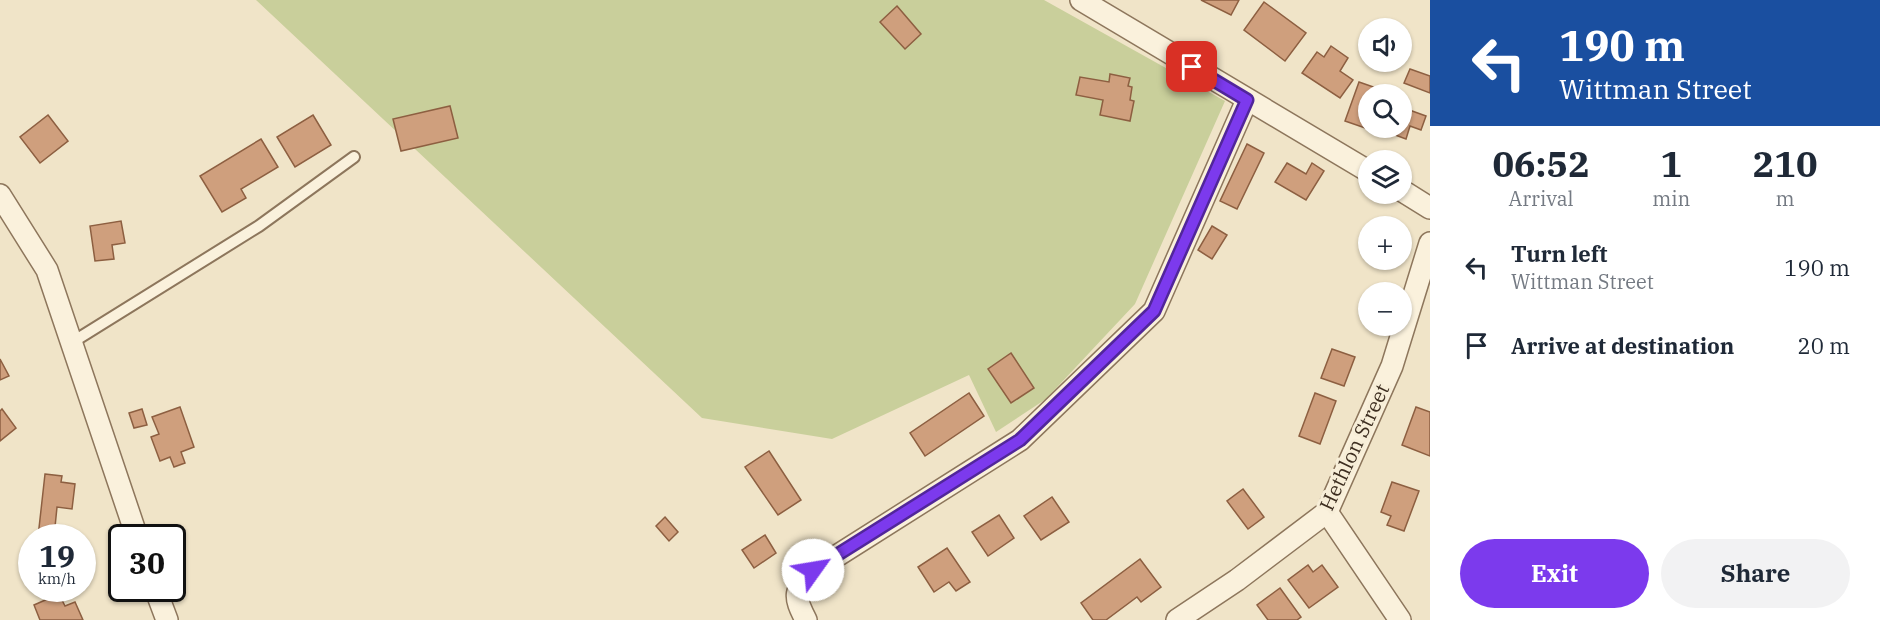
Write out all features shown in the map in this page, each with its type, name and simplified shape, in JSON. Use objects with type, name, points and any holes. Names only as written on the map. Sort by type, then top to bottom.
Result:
[{"type":"street","points":[[1082,0],[1358,165]]},
{"type":"street","points":[[806,620],[796,602],[798,586],[813,570],[1020,440],[1154,311],[1247,100]]},
{"type":"street","points":[[0,195],[47,270],[133,524]]},
{"type":"street","points":[[1412,197],[1430,208]]},
{"type":"street","name":"Hethlon Street","points":[[1177,620],[1237,580],[1327,512],[1392,366],[1430,243]]},
{"type":"street","points":[[1327,512],[1400,620]]},
{"type":"street","points":[[160,602],[167,620]]},
{"type":"lane","points":[[70,343],[259,226],[354,157]]},
{"type":"green space","points":[[256,0],[1044,0],[1225,101],[1135,304],[1046,399],[996,432],[969,375],[832,439],[702,418]]},
{"type":"building","points":[[1201,0],[1239,0],[1231,15]]},
{"type":"building","points":[[1264,2],[1306,33],[1285,61],[1244,30]]},
{"type":"building","points":[[897,6],[921,34],[905,49],[880,22]]},
{"type":"building","points":[[1331,46],[1348,58],[1340,71],[1353,80],[1340,98],[1302,73],[1317,52],[1324,57]]},
{"type":"building","points":[[1412,70],[1430,76],[1430,93],[1412,86],[1412,84],[1404,83]]},
{"type":"building","points":[[1110,74],[1130,78],[1128,86],[1132,87],[1130,100],[1134,101],[1130,121],[1100,115],[1103,100],[1076,95],[1080,77],[1109,82]]},
{"type":"building","points":[[1358,85],[1358,126],[1345,121]]},
{"type":"building","points":[[450,106],[458,138],[401,151],[393,119]]},
{"type":"building","points":[[1412,111],[1426,116],[1421,130],[1412,127]]},
{"type":"building","points":[[48,115],[68,141],[40,163],[20,137]]},
{"type":"building","points":[[313,115],[331,145],[295,167],[277,137]]},
{"type":"building","points":[[261,139],[278,167],[241,189],[246,198],[222,212],[200,176]]},
{"type":"building","points":[[1247,144],[1264,153],[1237,209],[1220,201]]},
{"type":"building","points":[[1287,163],[1306,174],[1312,163],[1324,171],[1306,200],[1275,182]]},
{"type":"building","points":[[121,221],[125,243],[112,245],[114,259],[95,261],[90,226]]},
{"type":"building","points":[[1212,226],[1227,235],[1212,259],[1198,250]]},
{"type":"building","points":[[1332,349],[1355,357],[1344,386],[1321,378]]},
{"type":"building","points":[[1011,353],[1034,388],[1011,403],[988,369]]},
{"type":"building","points":[[0,359],[9,376],[0,380]]},
{"type":"building","points":[[969,393],[984,416],[925,456],[910,433]]},
{"type":"building","points":[[1315,393],[1336,401],[1320,444],[1299,436]]},
{"type":"building","points":[[180,407],[194,447],[181,452],[185,463],[174,467],[170,457],[160,461],[151,437],[159,434],[152,417]]},
{"type":"building","points":[[1416,407],[1430,412],[1430,456],[1402,445]]},
{"type":"building","points":[[2,409],[16,428],[0,441],[0,411]]},
{"type":"building","points":[[142,409],[147,425],[134,428],[129,413]]},
{"type":"building","points":[[769,451],[801,500],[778,515],[745,467]]},
{"type":"building","points":[[45,474],[62,476],[61,482],[75,484],[72,509],[57,507],[55,524],[39,524]]},
{"type":"building","points":[[1392,482],[1419,491],[1404,531],[1387,525],[1391,516],[1381,512]]},
{"type":"building","points":[[1243,489],[1264,517],[1248,529],[1227,501]]},
{"type":"building","points":[[1052,497],[1069,522],[1041,540],[1024,516]]},
{"type":"building","points":[[999,515],[1014,538],[988,556],[972,532]]},
{"type":"building","points":[[665,517],[678,532],[669,541],[656,526]]},
{"type":"building","points":[[765,535],[776,553],[754,568],[742,550]]},
{"type":"building","points":[[947,548],[970,582],[956,591],[949,582],[934,592],[918,567]]},
{"type":"building","points":[[1140,559],[1161,587],[1141,602],[1137,597],[1106,620],[1093,620],[1081,603]]},
{"type":"building","points":[[1308,565],[1313,572],[1322,565],[1338,587],[1309,608],[1288,580]]},
{"type":"building","points":[[1280,588],[1301,617],[1297,620],[1268,620],[1257,605]]},
{"type":"building","points":[[41,602],[63,602],[65,606],[75,602],[83,620],[40,620],[34,605]]},
{"type":"route","points":[[813,570],[1020,440],[1154,311],[1247,100],[1192,67]]}]
